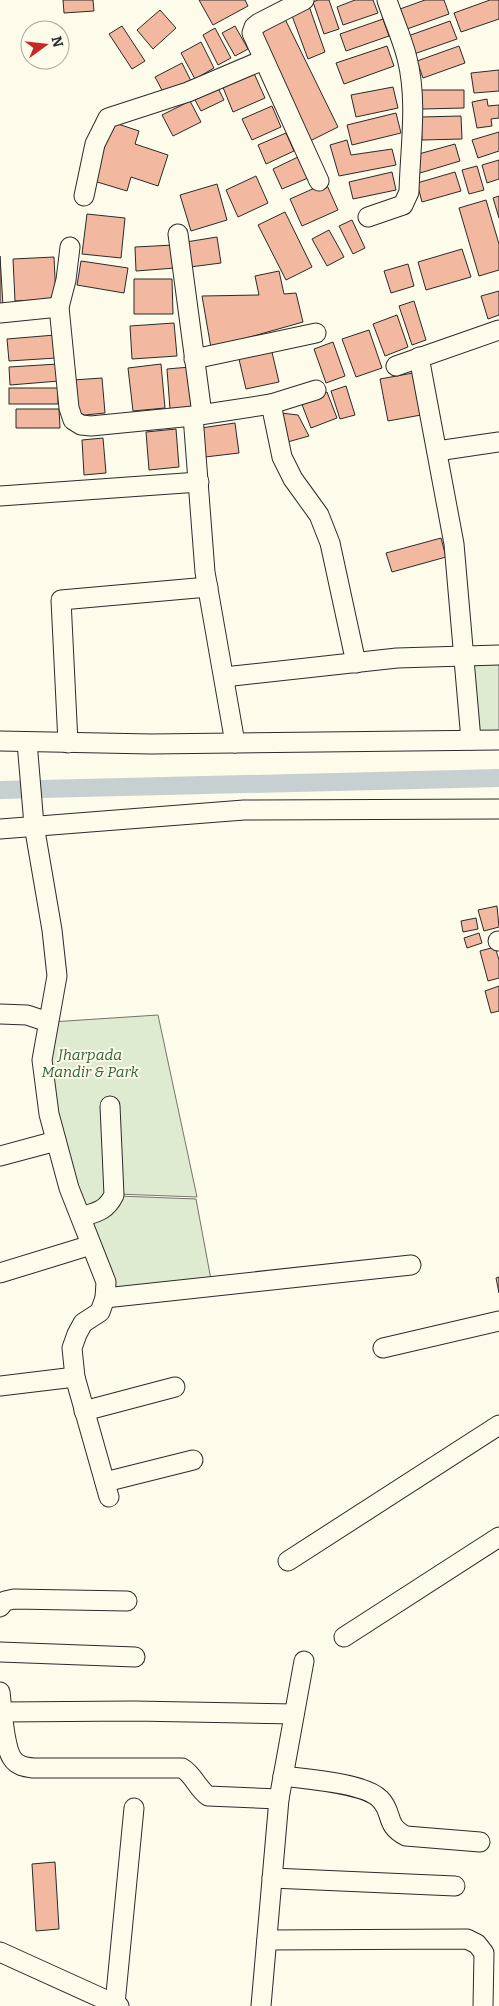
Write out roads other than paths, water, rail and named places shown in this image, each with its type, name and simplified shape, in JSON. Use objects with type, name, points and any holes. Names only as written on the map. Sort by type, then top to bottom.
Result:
[{"type":"street","points":[[304,0],[254,27],[252,33],[319,182]]},
{"type":"street","points":[[368,217],[403,205],[409,192],[412,130],[411,80],[407,58],[387,0]]},
{"type":"street","points":[[84,196],[95,144],[108,118],[188,92],[263,60]]},
{"type":"street","points":[[178,234],[194,359],[198,415],[199,482],[208,587],[235,743]]},
{"type":"street","points":[[70,247],[66,280],[59,307],[69,408],[73,420],[81,425],[92,426],[198,415],[271,404],[316,390]]},
{"type":"street","points":[[0,314],[59,307]]},
{"type":"street","points":[[396,366],[499,330]]},
{"type":"street","points":[[194,359],[316,333]]},
{"type":"street","points":[[420,357],[454,544],[471,740]]},
{"type":"street","points":[[271,404],[282,457],[293,479],[318,515],[330,543],[356,663]]},
{"type":"street","points":[[437,451],[499,442]]},
{"type":"street","points":[[0,496],[199,482]]},
{"type":"street","points":[[68,744],[61,600],[208,587]]},
{"type":"street","points":[[224,677],[397,658],[499,656]]},
{"type":"street","points":[[0,741],[68,744],[499,740]]},
{"type":"street","points":[[27,742],[34,825],[52,930],[57,976],[42,1060],[49,1114],[69,1188],[106,1282],[105,1298],[100,1312],[84,1323],[77,1334],[72,1348],[75,1377],[107,1490],[193,1460]]},
{"type":"street","points":[[0,829],[244,810],[499,809]]},
{"type":"street","points":[[0,1014],[27,1015],[48,1022]]},
{"type":"street","points":[[81,1217],[98,1212],[109,1206],[114,1195],[110,1106]]},
{"type":"street","points":[[0,1156],[56,1141]]},
{"type":"street","points":[[0,1273],[91,1245]]},
{"type":"street","points":[[105,1298],[411,1265]]},
{"type":"street","points":[[383,1348],[499,1320]]},
{"type":"street","points":[[0,1386],[75,1377]]},
{"type":"street","points":[[84,1411],[175,1387]]},
{"type":"street","points":[[288,1561],[499,1425]]},
{"type":"street","points":[[344,1637],[499,1537]]},
{"type":"street","points":[[0,1607],[5,1601],[14,1599],[126,1601]]},
{"type":"street","points":[[0,1652],[135,1656]]},
{"type":"street","points":[[262,2006],[278,1799],[304,1661]]},
{"type":"street","points":[[0,1692],[8,1747],[13,1759],[21,1766],[33,1768],[182,1768],[191,1774],[203,1792],[208,1796],[278,1799]]},
{"type":"street","points":[[2,1712],[134,1711],[294,1714]]},
{"type":"street","points":[[283,1776],[369,1791],[380,1799],[387,1810],[390,1823],[397,1831],[406,1836],[480,1842]]},
{"type":"street","points":[[0,1952],[117,2005],[134,1808]]},
{"type":"street","points":[[272,1878],[455,1886]]},
{"type":"street","points":[[267,1940],[467,1939],[477,1944],[484,1953],[483,2006]]},
{"type":"waterway","points":[[0,790],[499,778]]},
{"type":"park label","name":"Jharpada Mandir & Park","points":[[90,1064]]}]
